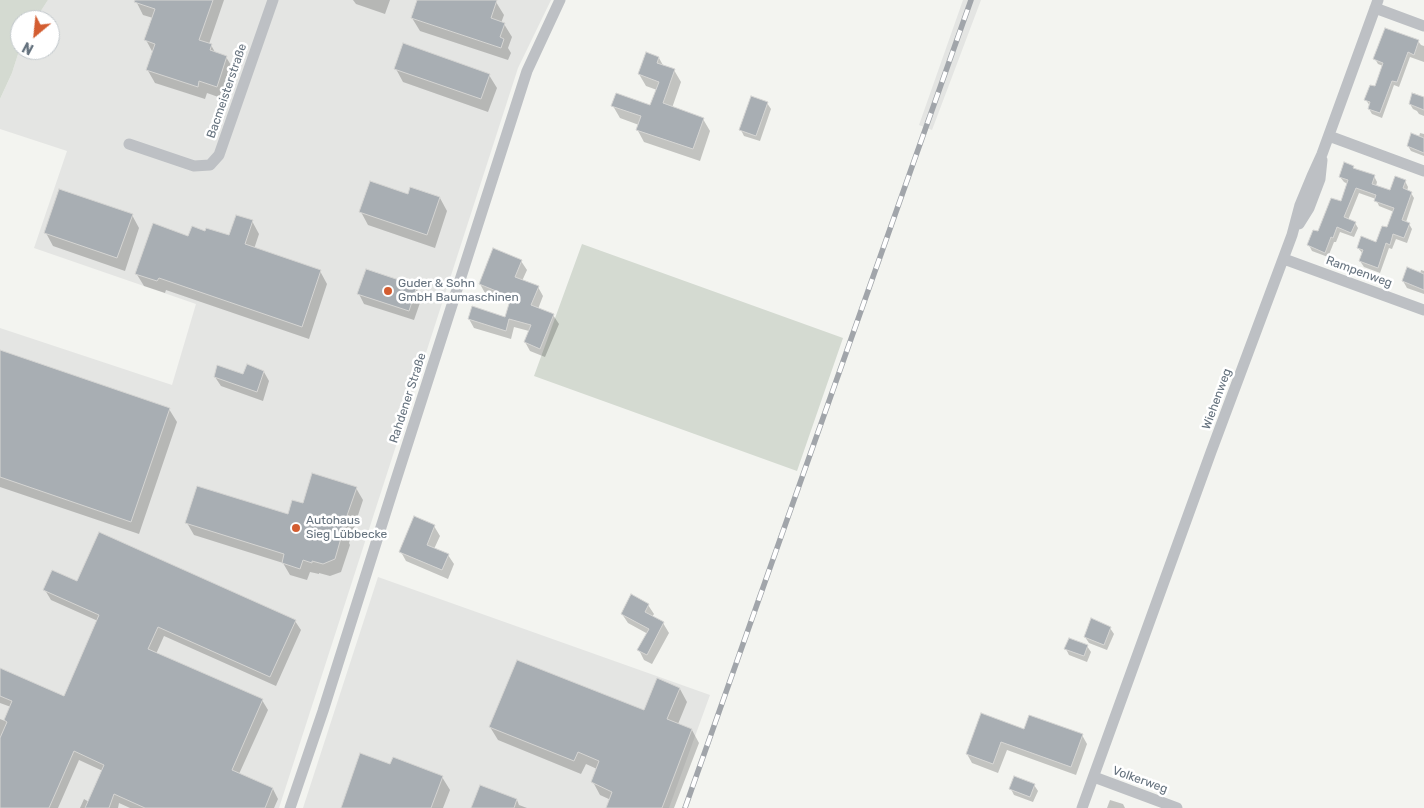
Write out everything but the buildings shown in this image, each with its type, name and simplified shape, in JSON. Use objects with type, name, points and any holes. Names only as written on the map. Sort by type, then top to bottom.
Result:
[{"type":"street","name":"Bacmeisterstraße","points":[[130,144],[194,166],[210,165],[219,155],[273,0]]},
{"type":"street","name":"Rahdener Straße","points":[[290,808],[323,711],[527,71],[560,0]]},
{"type":"street","points":[[1424,26],[1376,4],[1329,136],[1424,171]]},
{"type":"street","name":"Wiehenweg","points":[[1082,808],[1292,235],[1309,208],[1318,186],[1322,154],[1329,136]]},
{"type":"street","name":"Rampenweg","points":[[1284,259],[1424,310]]},
{"type":"street","name":"Volkerweg","points":[[1094,777],[1177,808]]},
{"type":"shaded area","points":[[0,0],[48,0],[42,10],[10,10],[10,60],[16,60],[0,99]]},
{"type":"shaded area","points":[[48,0],[551,0],[518,68],[279,808],[0,808],[0,328],[172,385],[196,304],[34,248],[67,151],[0,129],[0,99],[16,60],[60,60],[60,10],[42,10]]},
{"type":"shaded area","points":[[963,0],[981,0],[932,130],[919,125]]},
{"type":"shaded area","points":[[582,244],[843,338],[797,471],[534,376]]},
{"type":"shaded area","points":[[378,577],[710,695],[669,808],[303,808]]},
{"type":"railway","points":[[685,808],[971,0]]},
{"type":"place","name":"Guder & Sohn GmbH Baumaschinen","points":[[388,291]]},
{"type":"place","name":"Autohaus Sieg Lübbecke","points":[[296,528]]}]
